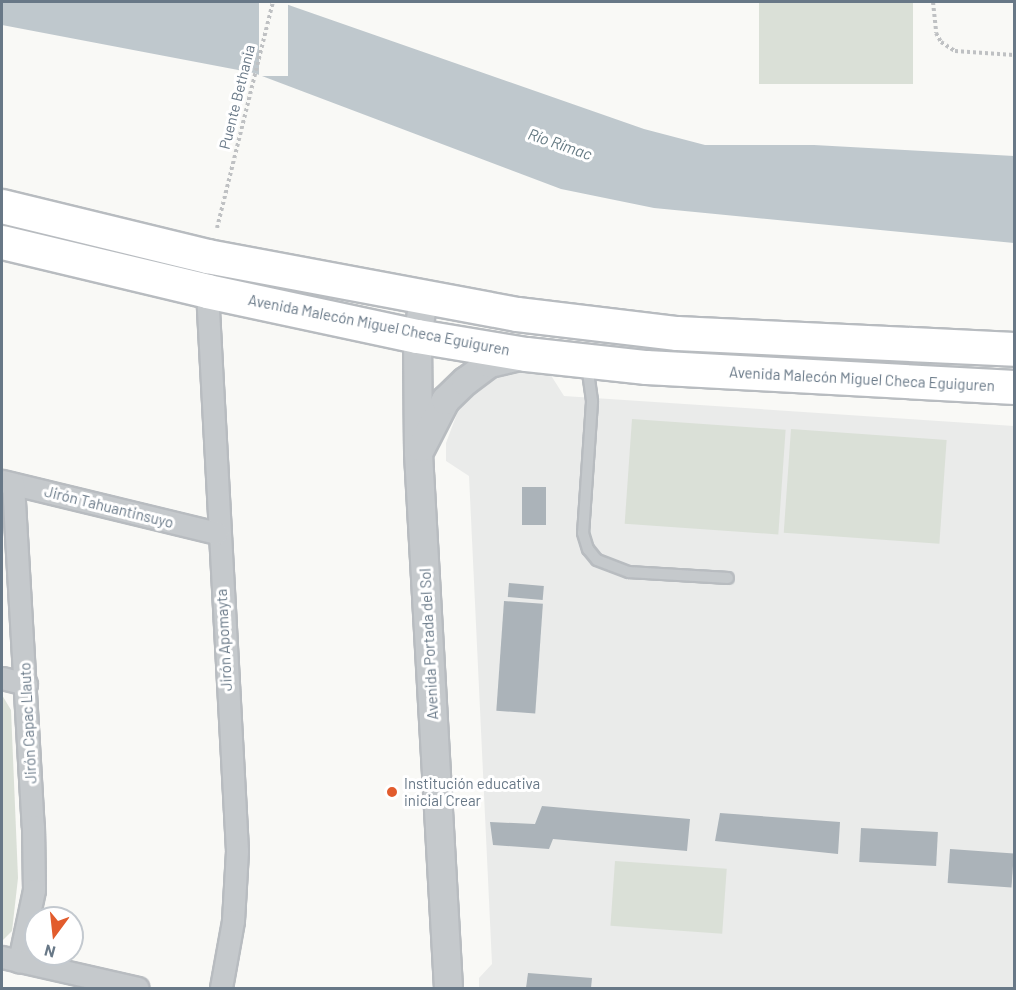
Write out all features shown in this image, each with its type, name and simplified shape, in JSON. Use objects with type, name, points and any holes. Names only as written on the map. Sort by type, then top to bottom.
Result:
[{"type":"main road","points":[[2,206],[207,256],[423,299],[677,333],[1014,349]]},
{"type":"main road","name":"Avenida Malecón Miguel Checa Eguiguren","points":[[2,242],[207,291],[417,336],[526,354],[586,360],[1014,387]]},
{"type":"street","name":"Jirón Apomayta","points":[[207,291],[218,534],[237,851],[233,921],[221,988]]},
{"type":"street","name":"Avenida Portada del Sol","points":[[423,299],[417,336],[418,453],[448,988]]},
{"type":"street","points":[[418,453],[445,400],[465,381],[489,363],[526,354]]},
{"type":"street","name":"Jirón Tahuantinsuyo","points":[[8,482],[218,534]]},
{"type":"street","name":"Jirón Capac Llauto","points":[[8,482],[26,684],[34,890],[10,959]]},
{"type":"street","points":[[2,678],[26,684]]},
{"type":"street","points":[[10,959],[138,988]]},
{"type":"lane","points":[[586,360],[592,402],[583,533],[588,549],[597,560],[628,573],[728,578]]},
{"type":"path","name":"Puente Bethania","points":[[215,235],[273,2]]},
{"type":"path","points":[[933,2],[936,33],[941,42],[955,51],[1014,55]]},
{"type":"shaded area","points":[[759,2],[913,2],[913,84],[759,84]]},
{"type":"shaded area","points":[[521,369],[547,369],[564,396],[1014,426],[1014,988],[479,988],[479,978],[492,964],[469,476],[446,461],[446,443],[461,403],[475,387]]},
{"type":"shaded area","points":[[632,419],[786,430],[778,534],[625,524]]},
{"type":"shaded area","points":[[791,429],[947,440],[939,544],[784,533]]},
{"type":"shaded area","points":[[2,695],[11,710],[18,878],[12,931],[2,941]]},
{"type":"shaded area","points":[[615,861],[727,869],[722,934],[610,926]]},
{"type":"water","name":"Río Rímac","points":[[2,2],[280,2],[644,129],[705,145],[814,145],[1014,156],[1014,243],[654,208],[561,189],[254,73],[2,25]]},
{"type":"pier","points":[[259,2],[288,2],[288,76],[259,76]]},
{"type":"building","points":[[522,487],[546,487],[546,525],[522,525]]},
{"type":"building","points":[[509,583],[544,586],[543,600],[508,597]]},
{"type":"building","points":[[504,601],[543,604],[535,713],[496,711]]},
{"type":"building","points":[[542,806],[690,819],[687,851],[553,839],[549,849],[493,845],[490,822],[535,824]]},
{"type":"building","points":[[720,813],[840,822],[838,854],[715,841]]},
{"type":"building","points":[[861,828],[938,832],[936,866],[859,862]]},
{"type":"building","points":[[950,849],[1014,853],[1011,887],[948,883]]},
{"type":"building","points":[[528,973],[592,978],[591,988],[526,988]]},
{"type":"place","name":"Institución educativa inicial Crear","points":[[392,792]]}]
